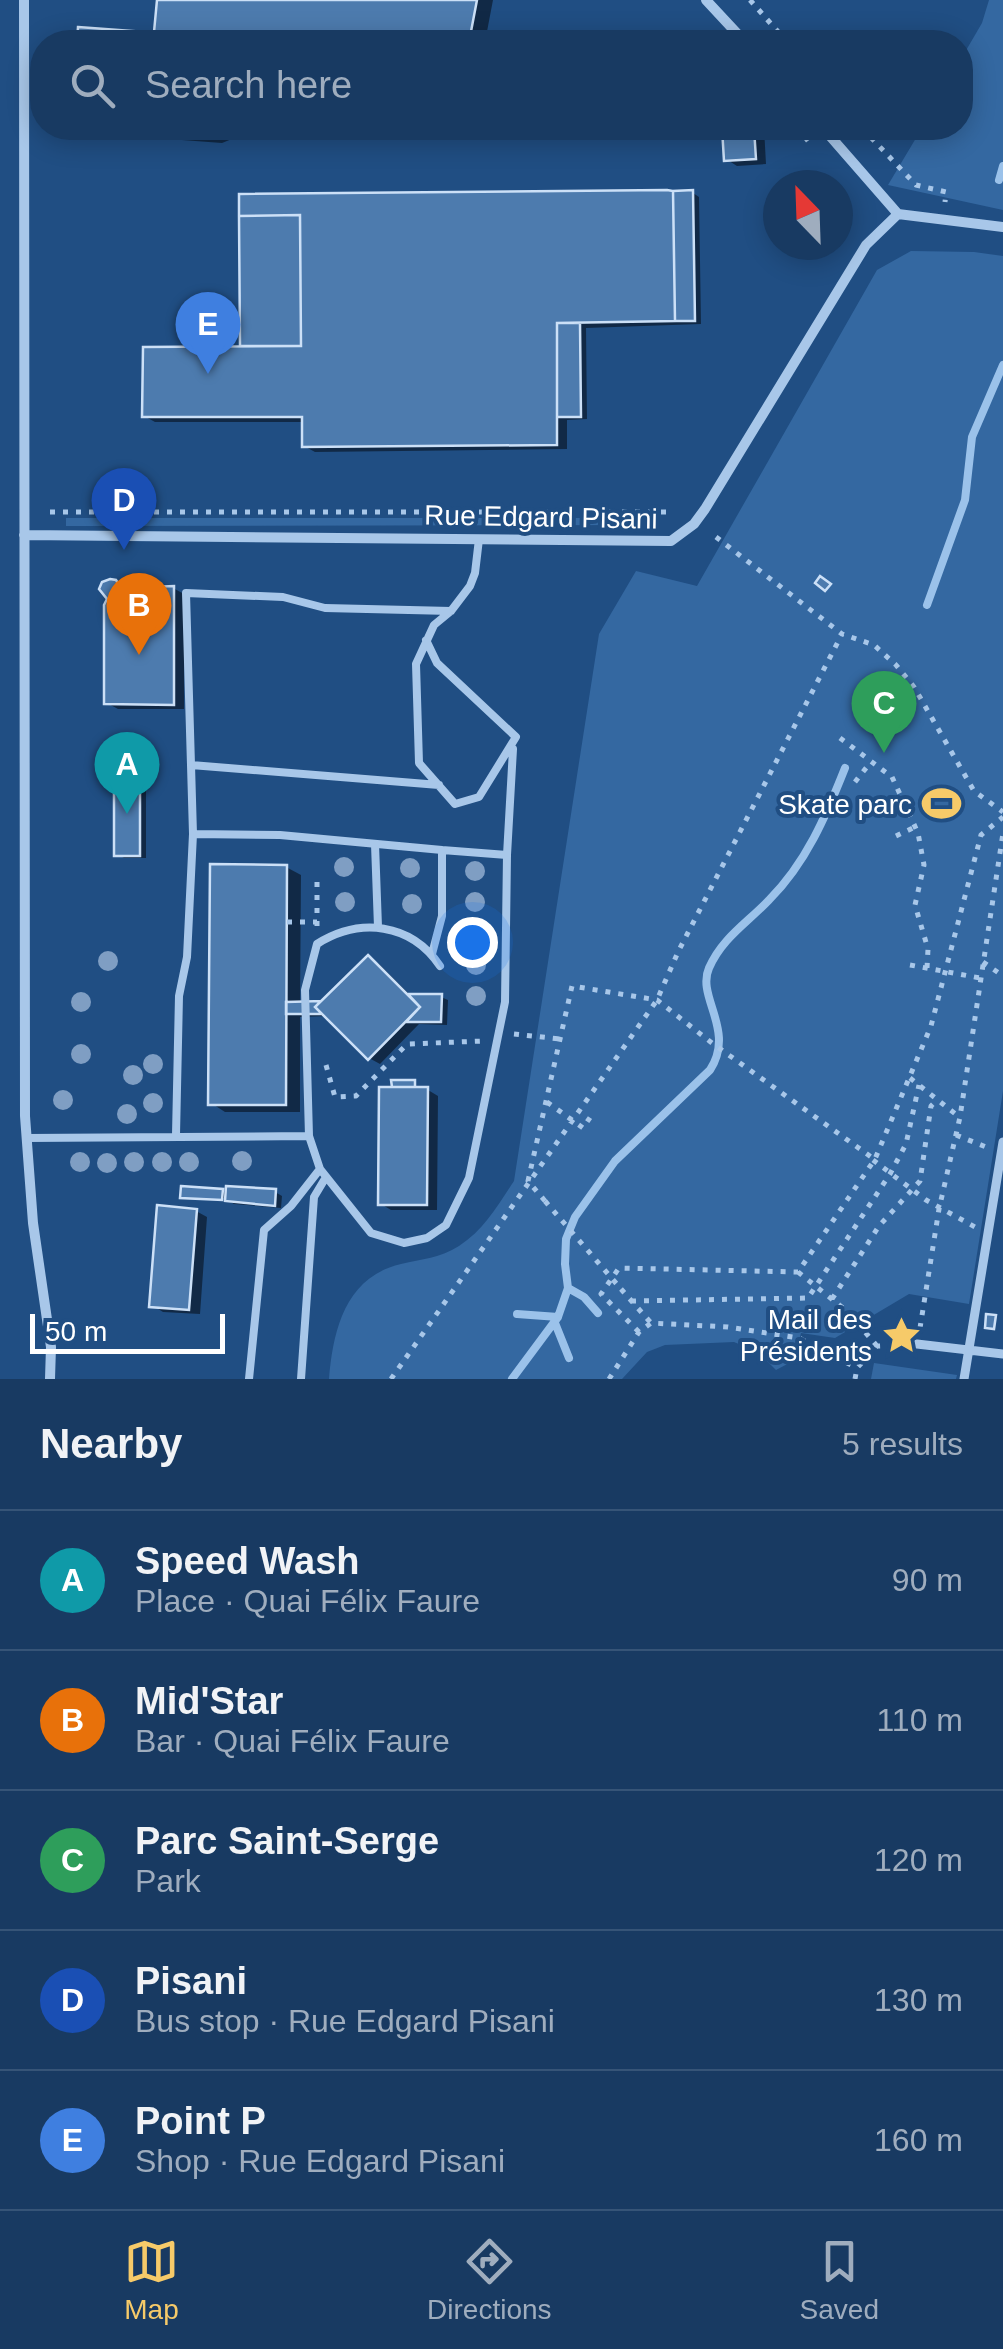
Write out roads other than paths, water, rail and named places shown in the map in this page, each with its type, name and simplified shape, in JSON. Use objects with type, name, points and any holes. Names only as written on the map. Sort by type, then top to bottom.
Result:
[{"type":"street","points":[[24,0],[27,1138],[33,1224],[51,1347],[50,1379]]},
{"type":"street","points":[[706,0],[735,30]]},
{"type":"street","points":[[833,140],[898,214],[1003,228]]},
{"type":"street","name":"Rue Edgard Pisani","points":[[24,535],[671,541],[694,524],[866,245],[898,214]]},
{"type":"street","points":[[964,1379],[1003,1142]]},
{"type":"street","points":[[918,1344],[1003,1354]]},
{"type":"lane","points":[[478,539],[470,586],[451,612],[434,625],[416,664],[419,763],[455,804],[479,797],[514,746]]},
{"type":"lane","points":[[176,1135],[179,996],[186,957],[193,834],[186,593],[282,597],[325,608],[451,612]]},
{"type":"lane","points":[[426,640],[437,663],[516,738],[507,855],[505,1002],[469,1178],[446,1225],[416,1242],[382,1238],[363,1225],[323,1173],[309,1136],[305,990],[317,944],[333,934],[378,926],[409,935],[440,966]]},
{"type":"lane","points":[[191,765],[439,785]]},
{"type":"lane","points":[[193,834],[280,835],[507,855]]},
{"type":"lane","points":[[374,844],[378,926]]},
{"type":"lane","points":[[432,954],[442,916],[442,850]]},
{"type":"lane","points":[[27,1138],[309,1136]]},
{"type":"lane","points":[[250,1379],[264,1230],[323,1173]]},
{"type":"lane","points":[[300,1379],[314,1196],[323,1173]]},
{"type":"waterway","points":[[999,180],[1003,166]]},
{"type":"waterway","points":[[927,605],[965,500],[972,437],[1003,365]]},
{"type":"waterway","points":[[512,1379],[558,1317],[568,1288],[566,1239],[575,1217],[615,1161],[710,1070],[719,1041],[707,991],[709,968],[728,939],[794,871],[845,768]]},
{"type":"waterway","points":[[568,1288],[584,1297],[598,1313]]},
{"type":"waterway","points":[[517,1314],[558,1317]]},
{"type":"waterway","points":[[555,1323],[569,1358]]},
{"type":"place","name":"Point P","points":[[208,374]]},
{"type":"place","name":"Pisani","points":[[124,550]]},
{"type":"place","name":"Mid'Star","points":[[139,655]]},
{"type":"place","name":"Parc Saint-Serge","points":[[884,753]]},
{"type":"place","name":"Skate parc","points":[[942,804]]},
{"type":"place","name":"Speed Wash","points":[[127,814]]},
{"type":"place","name":"Mail des Présidents","points":[[902,1335]]}]
